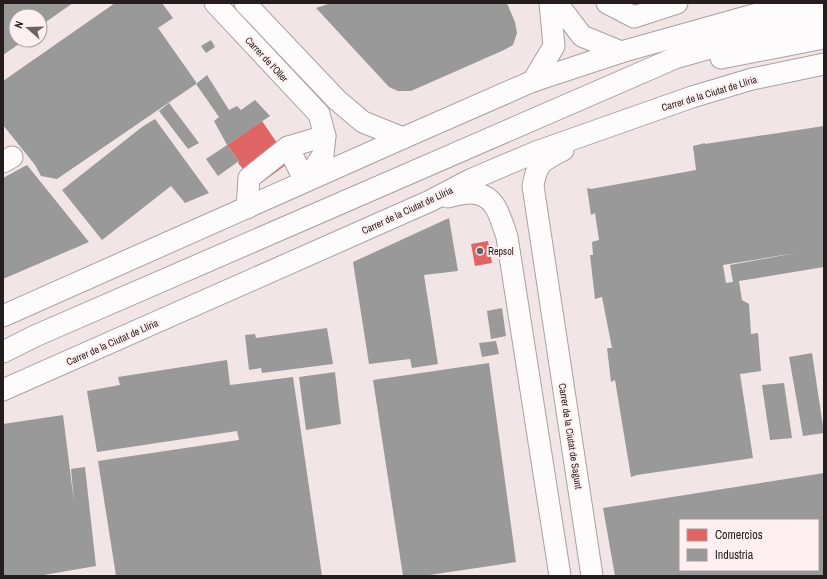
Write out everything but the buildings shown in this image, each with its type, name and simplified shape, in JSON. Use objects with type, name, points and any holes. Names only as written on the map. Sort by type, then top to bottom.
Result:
[{"type":"street","name":"Carrer de l'Oller","points":[[215,3],[319,114],[325,136],[323,155],[311,179]]},
{"type":"street","points":[[245,3],[337,100],[363,122],[398,140]]},
{"type":"street","points":[[533,81],[554,46],[550,3]]},
{"type":"street","points":[[557,3],[582,36],[622,52]]},
{"type":"street","points":[[607,3],[634,17],[677,3]]},
{"type":"street","points":[[3,316],[533,81],[622,52],[753,15],[796,5],[824,5]]},
{"type":"street","points":[[3,352],[34,336],[609,85],[675,58],[763,34],[824,20]]},
{"type":"street","points":[[609,85],[682,66],[824,38]]},
{"type":"street","name":"Carrer de la Ciutat de Llíria","points":[[3,390],[430,201],[470,180],[536,152],[692,97],[752,79],[824,64]]},
{"type":"street","points":[[319,114],[337,100]]},
{"type":"street","name":"Carrer de la Ciutat de Sagunt","points":[[592,576],[533,186],[536,172],[543,160],[602,128]]},
{"type":"street","points":[[247,208],[249,178],[288,147],[325,136]]},
{"type":"street","points":[[288,147],[311,179]]},
{"type":"street","points":[[430,201],[469,192],[488,198],[498,210],[507,237],[560,576]]},
{"type":"street","points":[[517,300],[549,296]]},
{"type":"street","points":[[3,345],[34,336]]},
{"type":"place","name":"Repsol","points":[[480,251]]}]
